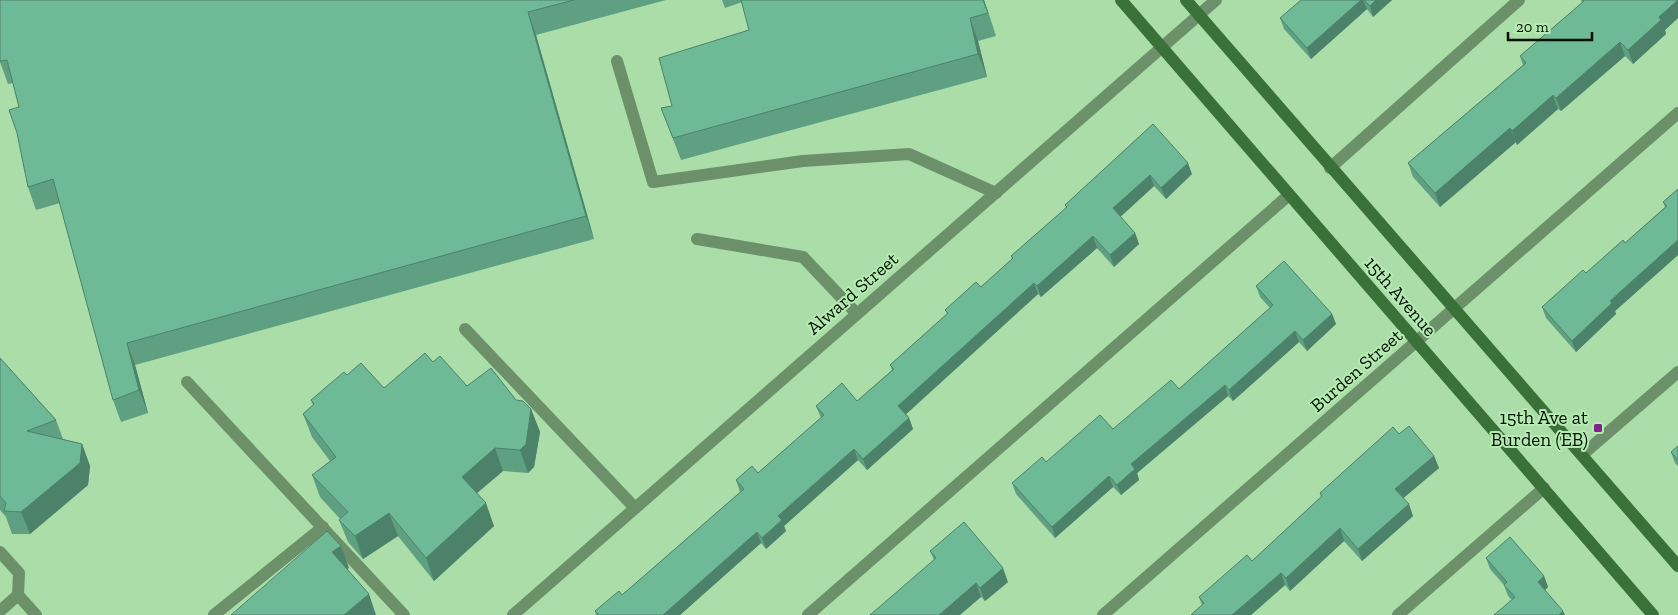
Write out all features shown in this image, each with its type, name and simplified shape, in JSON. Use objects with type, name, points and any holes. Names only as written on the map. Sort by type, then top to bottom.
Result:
[{"type":"main road","name":"15th Avenue","points":[[1121,0],[1653,615]]},
{"type":"main road","name":"15th Avenue","points":[[1186,0],[1330,168],[1678,566]]},
{"type":"street","name":"Alward Street","points":[[513,615],[1216,0]]},
{"type":"street","points":[[1330,168],[1519,0]]},
{"type":"street","points":[[617,61],[653,182],[803,161],[909,154],[996,193]]},
{"type":"street","name":"Burden Street","points":[[1103,615],[1678,113]]},
{"type":"street","points":[[808,615],[1289,195]]},
{"type":"street","points":[[697,239],[803,257],[857,314]]},
{"type":"street","points":[[465,329],[635,508]]},
{"type":"street","points":[[1582,455],[1678,372]]},
{"type":"street","points":[[187,382],[404,615]]},
{"type":"street","points":[[1398,615],[1544,488]]},
{"type":"street","points":[[214,615],[323,527]]},
{"type":"street","points":[[0,552],[19,573],[18,595],[36,615]]},
{"type":"street","points":[[0,611],[18,595]]},
{"type":"building","points":[[0,0],[574,0],[528,12],[586,216],[127,343],[139,390],[113,400],[53,179],[28,187],[17,133],[9,110],[19,107],[7,60],[0,61]]},
{"type":"building","points":[[741,0],[983,0],[988,13],[970,18],[978,54],[673,138],[661,108],[672,106],[659,58],[749,30]]},
{"type":"building","points":[[1301,0],[1361,0],[1307,48],[1280,18]]},
{"type":"building","points":[[1364,0],[1376,0],[1370,6]]},
{"type":"building","points":[[1583,0],[1678,0],[1659,17],[1661,20],[1628,50],[1620,42],[1556,98],[1553,95],[1512,131],[1510,128],[1435,193],[1408,163],[1526,63],[1520,56]]},
{"type":"building","points":[[1153,124],[1188,163],[1161,188],[1150,175],[1113,208],[1135,233],[1110,255],[1093,236],[1037,286],[1034,283],[898,406],[909,418],[863,459],[854,449],[778,516],[782,520],[762,538],[757,532],[663,615],[597,615],[595,611],[619,591],[622,595],[744,489],[736,480],[752,466],[758,473],[824,415],[816,406],[842,383],[857,401],[894,369],[890,365],[948,313],[945,310],[976,282],[981,287],[1013,258],[1011,256],[1067,207],[1065,205]]},
{"type":"building","points":[[1678,189],[1678,240],[1610,301],[1612,303],[1572,341],[1542,307],[1583,270],[1586,273],[1623,240],[1625,243],[1667,206],[1663,202]]},
{"type":"building","points":[[1284,261],[1332,314],[1303,340],[1295,331],[1229,390],[1225,385],[1131,464],[1135,469],[1117,485],[1109,476],[1052,527],[1012,483],[1042,457],[1046,462],[1100,415],[1113,429],[1171,380],[1179,389],[1273,305],[1256,286]]},
{"type":"building","points":[[425,353],[433,362],[440,356],[467,386],[491,368],[516,400],[523,401],[531,409],[526,444],[520,450],[495,448],[462,477],[486,503],[426,558],[389,513],[355,536],[339,520],[348,512],[312,475],[336,457],[303,414],[314,404],[311,400],[344,372],[347,375],[361,363],[384,388]]},
{"type":"building","points":[[0,358],[56,420],[27,431],[82,444],[80,463],[21,512],[4,511],[6,503],[0,496]]},
{"type":"building","points":[[1409,426],[1434,456],[1395,489],[1409,504],[1358,549],[1340,528],[1286,578],[1281,573],[1232,615],[1191,615],[1204,603],[1199,597],[1247,555],[1252,561],[1322,496],[1320,493],[1393,427],[1399,434]]},
{"type":"building","points":[[1678,446],[1678,460],[1671,452]]},
{"type":"building","points":[[964,522],[1003,568],[980,588],[976,583],[939,615],[870,615],[936,558],[930,551]]},
{"type":"building","points":[[327,531],[341,546],[332,552],[369,594],[344,615],[231,615]]},
{"type":"building","points":[[1510,537],[1544,576],[1538,582],[1563,611],[1559,615],[1494,615],[1515,597],[1504,585],[1507,582],[1486,558]]},
{"type":"place","name":"15th Ave at Burden (EB)","points":[[1598,428]]}]
